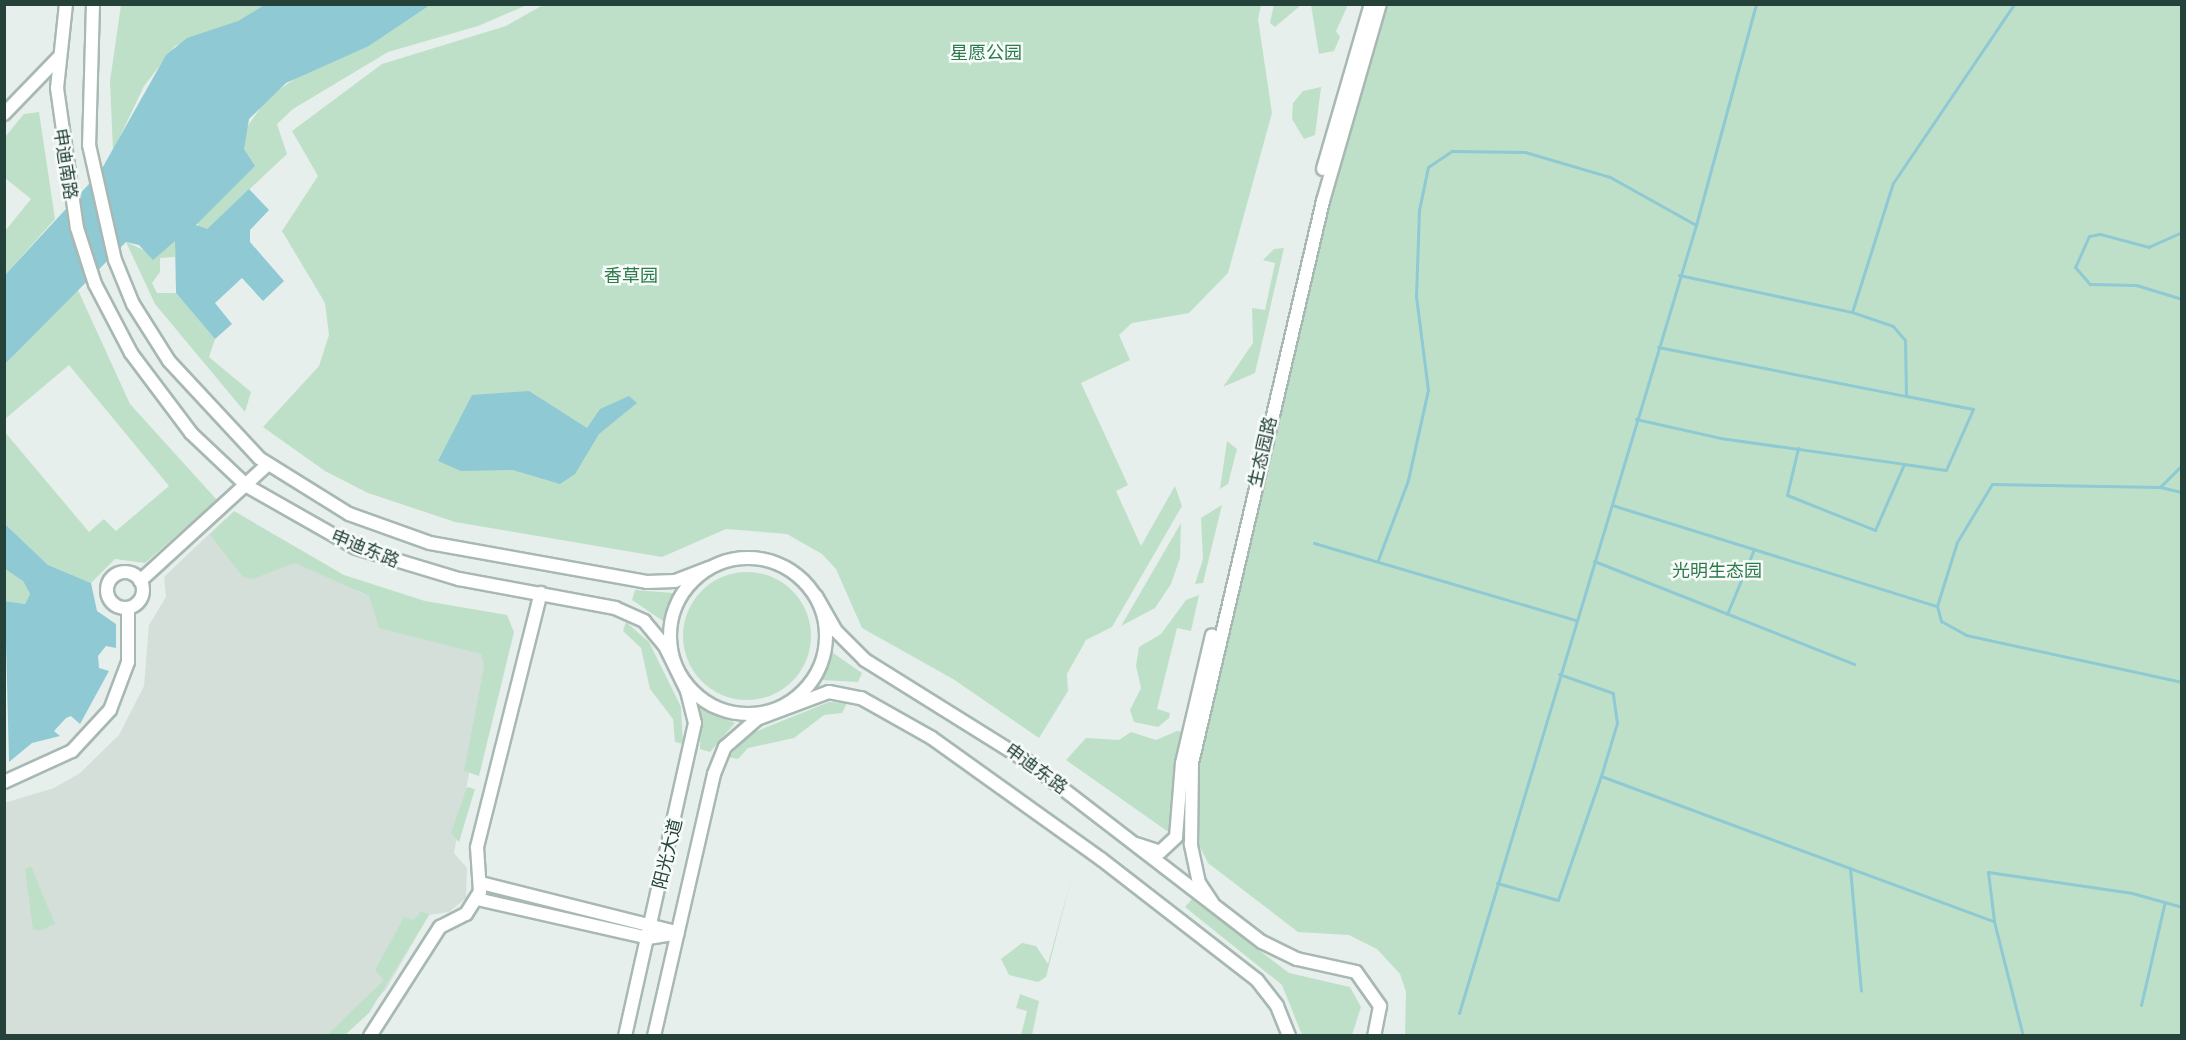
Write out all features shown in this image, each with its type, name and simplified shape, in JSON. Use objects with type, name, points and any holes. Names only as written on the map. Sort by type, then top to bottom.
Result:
[{"type":"street","name":"申迪南路","points":[[66,4],[58,58],[61,149],[77,228],[111,316]]},
{"type":"street","name":"申迪南路","points":[[93,4],[89,145],[106,231],[132,304]]},
{"type":"street","name":"生态园路","points":[[1136,844],[1160,852],[1176,837],[1182,763],[1199,682],[1338,107],[1371,4]]},
{"type":"street","name":"生态园路","points":[[1212,902],[1199,883],[1191,844],[1194,751],[1323,201],[1380,4]]},
{"type":"street","points":[[4,114],[58,58]]},
{"type":"street","name":"申迪东路","points":[[132,304],[192,392],[267,465],[349,514],[430,543],[647,582],[675,580],[709,568]]},
{"type":"street","name":"申迪东路","points":[[111,316],[161,397],[247,486],[314,527],[385,558],[632,613],[655,631],[679,674]]},
{"type":"street","points":[[140,581],[247,486],[267,465]]},
{"type":"street","points":[[732,559],[765,559],[801,577],[816,596],[825,619],[822,662],[798,696],[777,708],[730,712],[708,703],[679,674],[670,632],[676,606],[709,568],[732,559]]},
{"type":"street","points":[[128,608],[111,602],[108,585],[125,573],[140,581]]},
{"type":"street","points":[[4,782],[72,751],[110,710],[128,662],[128,608],[141,597],[140,581]]},
{"type":"street","points":[[370,1035],[440,927],[466,914],[477,899],[481,883],[477,847],[540,593]]},
{"type":"street","name":"申迪东路","points":[[816,596],[836,631],[865,660],[962,717],[1136,844],[1262,942],[1297,959],[1345,968],[1365,980],[1380,1006],[1374,1035]]},
{"type":"street","name":"阳光大道","points":[[625,1035],[695,723],[679,674]]},
{"type":"street","name":"申迪东路","points":[[777,708],[830,692],[861,698],[1003,787],[1241,966],[1268,990],[1289,1035]]},
{"type":"street","name":"阳光大道","points":[[654,1035],[718,762],[735,736],[777,708]]},
{"type":"street","points":[[481,883],[652,922],[678,933]]},
{"type":"street","points":[[477,899],[648,938],[678,933]]},
{"type":"shaded area","points":[[225,519],[361,593],[405,609],[497,625],[454,853],[467,868],[466,898],[449,912],[429,915],[386,989],[345,1035],[5,1035],[4,803],[54,788],[80,773],[119,735],[144,686],[149,625],[166,597],[164,577]]},
{"type":"green space","points":[[1274,4],[1301,5],[1275,27],[1270,23]]},
{"type":"green space","points":[[121,5],[264,5],[238,21],[175,46],[144,86],[113,151],[110,81]]},
{"type":"green space","points":[[430,5],[527,5],[478,26],[388,52],[293,109],[277,124],[287,154],[207,229],[198,229],[198,220],[254,166],[244,149],[244,131],[269,96],[307,71],[369,46]]},
{"type":"green space","name":"香草园","points":[[543,5],[1261,5],[1258,19],[1272,113],[1228,273],[1189,313],[1132,323],[1119,335],[1130,360],[1081,383],[1128,485],[1116,491],[1141,546],[1175,486],[1182,506],[1112,627],[1086,640],[1067,674],[1068,691],[1039,738],[953,679],[862,628],[836,569],[822,554],[787,534],[726,529],[662,557],[455,522],[368,493],[325,471],[263,427],[319,366],[329,335],[325,303],[282,231],[318,176],[292,131],[382,64],[506,26]]},
{"type":"green space","points":[[1311,5],[1348,5],[1336,31],[1340,37],[1334,51],[1319,54]]},
{"type":"green space","name":"光明生态园","points":[[1386,5],[2181,5],[2181,1035],[1405,1035],[1406,992],[1400,974],[1377,949],[1349,935],[1298,932],[1208,863],[1198,843],[1197,765],[1350,119]]},
{"type":"green space","points":[[1321,87],[1315,135],[1304,139],[1292,119],[1293,103],[1303,91]]},
{"type":"green space","points":[[39,112],[55,219],[5,275],[5,231],[31,199],[5,178],[5,137],[24,114]]},
{"type":"green space","points":[[175,240],[175,257],[160,258],[160,272],[152,283],[157,293],[176,293],[215,339],[209,357],[251,392],[245,412],[155,304],[126,242],[146,251]]},
{"type":"green space","points":[[1284,248],[1255,373],[1223,387],[1253,343],[1252,308],[1265,310],[1275,263],[1263,260],[1274,249]]},
{"type":"green space","points":[[77,288],[130,404],[217,500],[145,563],[115,559],[91,583],[48,565],[5,524],[4,431],[89,532],[104,519],[116,531],[169,486],[69,365],[5,419],[5,364]]},
{"type":"green space","points":[[1227,441],[1237,449],[1228,484],[1220,489]]},
{"type":"green space","points":[[1222,505],[1203,583],[1195,584],[1203,559],[1201,518]]},
{"type":"green space","points":[[234,511],[344,575],[425,601],[507,615],[514,632],[479,776],[464,771],[484,667],[481,654],[379,628],[369,596],[295,563],[253,579],[243,577],[210,535]]},
{"type":"green space","points":[[1181,523],[1180,558],[1171,584],[1155,608],[1121,626]]},
{"type":"green space","points":[[5,569],[23,581],[30,594],[25,604],[5,601]]},
{"type":"green space","points":[[747,572],[771,577],[792,591],[806,612],[811,636],[806,660],[792,681],[771,695],[747,700],[723,695],[702,681],[688,660],[683,636],[688,612],[702,591],[723,577]]},
{"type":"green space","points":[[635,590],[673,593],[663,621],[632,600]]},
{"type":"green space","points":[[1199,595],[1191,631],[1177,628],[1157,709],[1170,713],[1169,718],[1158,727],[1134,722],[1130,710],[1141,688],[1136,666],[1139,647],[1161,634],[1186,600]]},
{"type":"green space","points":[[626,622],[649,642],[681,707],[683,744],[675,742],[673,719],[650,689],[641,648],[623,631]]},
{"type":"green space","points":[[833,653],[862,673],[858,682],[822,680]]},
{"type":"green space","points":[[829,702],[847,703],[842,713],[824,715],[794,738],[748,748],[738,759],[728,757],[752,733]]},
{"type":"green space","points":[[701,709],[735,723],[710,752],[700,749]]},
{"type":"green space","points":[[1177,731],[1185,732],[1175,828],[1167,831],[1066,760],[1086,738],[1119,740],[1131,732],[1156,740]]},
{"type":"green space","points":[[467,787],[475,789],[459,842],[451,833]]},
{"type":"green space","points":[[31,866],[55,924],[39,931],[33,929],[25,869]]},
{"type":"green space","points":[[1072,876],[1046,977],[1038,982],[1009,975],[1001,959],[1022,943],[1036,946],[1048,964]]},
{"type":"green space","points":[[1192,899],[1289,973],[1350,987],[1361,1007],[1352,1035],[1302,1035],[1282,985],[1185,907]]},
{"type":"green space","points":[[421,911],[429,915],[369,1013],[345,1035],[327,1035],[384,980],[375,970],[404,917],[414,920]]},
{"type":"green space","points":[[1020,994],[1039,1001],[1032,1035],[1021,1035],[1027,1011],[1016,1008]]},
{"type":"water","points":[[264,5],[430,5],[369,46],[286,83],[249,119],[244,149],[255,166],[196,225],[207,229],[249,189],[269,210],[250,230],[250,242],[284,281],[263,301],[242,278],[215,303],[232,324],[215,339],[176,293],[175,241],[153,260],[139,245],[126,242],[5,364],[5,275],[100,172],[166,55],[187,38],[238,21]]},
{"type":"water","points":[[529,391],[587,428],[600,409],[629,396],[637,403],[599,434],[575,474],[560,484],[513,470],[461,471],[438,461],[472,395]]},
{"type":"water","points":[[5,524],[48,565],[91,583],[97,611],[116,624],[116,648],[106,646],[98,656],[99,668],[109,671],[80,724],[71,716],[66,718],[54,731],[60,736],[32,743],[9,762],[5,601],[25,604],[30,594],[23,581],[5,569]]},
{"type":"waterway","points":[[1459,1013],[1696,225],[1756,4]]},
{"type":"waterway","points":[[1798,448],[1787,495],[1875,530],[1904,464],[1946,470],[1973,409],[1906,396],[1905,340],[1893,326],[1852,312],[1893,183],[2014,4]]},
{"type":"waterway","points":[[1378,560],[1408,480],[1428,390],[1416,296],[1419,210],[1428,167],[1452,151],[1525,152],[1610,177],[1696,225]]},
{"type":"waterway","points":[[2182,232],[2149,247],[2100,234],[2089,236],[2075,267],[2090,284],[2136,285],[2182,299]]},
{"type":"waterway","points":[[1679,275],[1852,312]]},
{"type":"waterway","points":[[1658,347],[1906,396]]},
{"type":"waterway","points":[[1636,419],[1720,438],[1904,464]]},
{"type":"waterway","points":[[2182,465],[2160,487],[1992,484],[1957,542],[1937,606],[1941,621],[1966,635],[2182,682]]},
{"type":"waterway","points":[[2160,487],[2182,492]]},
{"type":"waterway","points":[[1612,505],[1937,606]]},
{"type":"waterway","points":[[1314,543],[1576,620]]},
{"type":"waterway","points":[[1727,614],[1754,549]]},
{"type":"waterway","points":[[1594,561],[1854,664]]},
{"type":"waterway","points":[[1497,883],[1558,900],[1617,723],[1613,693],[1559,674]]},
{"type":"waterway","points":[[1601,776],[1994,921]]},
{"type":"waterway","points":[[1850,868],[1861,991]]},
{"type":"waterway","points":[[2023,1036],[1994,921],[1988,872],[2132,893],[2182,907]]},
{"type":"waterway","points":[[2141,1005],[2164,905]]},
{"type":"park label","name":"星愿公园","points":[[986,53]]}]
